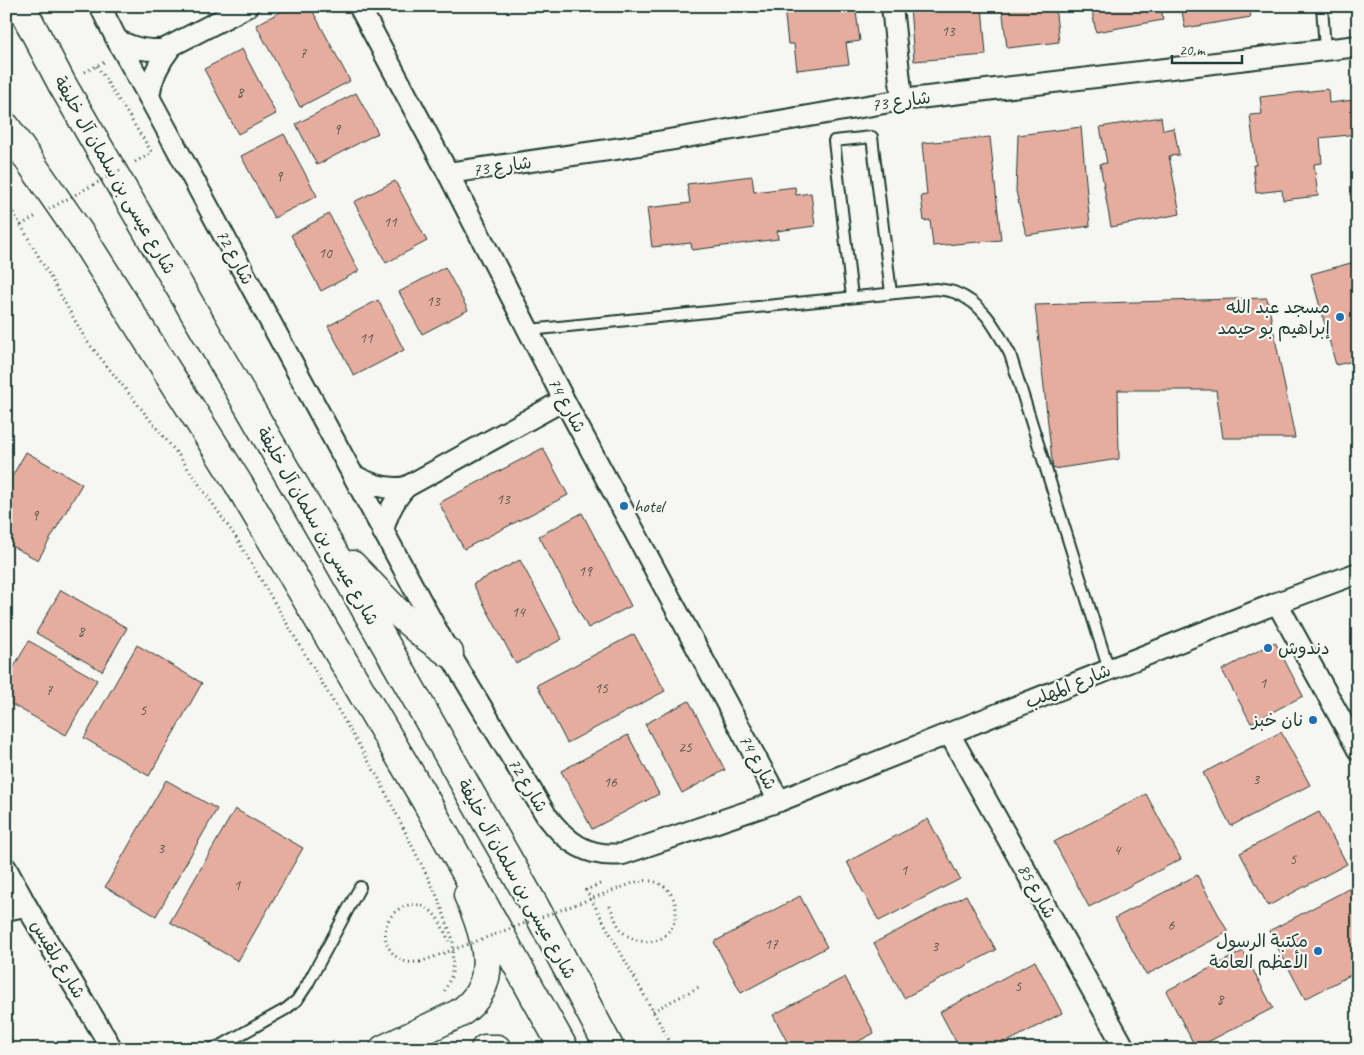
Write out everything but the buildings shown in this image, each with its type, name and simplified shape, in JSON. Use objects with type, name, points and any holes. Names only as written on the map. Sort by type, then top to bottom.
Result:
[{"type":"main road","name":"شارع عيسى بن سلمان آل خليفة","points":[[20,6],[62,84],[324,536],[536,909],[610,1049]]},
{"type":"main road","points":[[6,126],[85,240],[238,483],[426,801],[564,1049]]},
{"type":"main road","points":[[324,536],[396,611],[449,653]]},
{"type":"main road","points":[[384,1049],[468,1008],[479,994],[486,973],[486,950],[479,920],[426,801]]},
{"type":"main road","points":[[485,1049],[497,1049]]},
{"type":"street","name":"شارع 72","points":[[100,6],[449,653],[546,815],[557,830],[578,846],[612,856],[623,854],[779,801]]},
{"type":"street","points":[[120,45],[146,50],[171,47],[248,6]]},
{"type":"street","name":"شارع 74","points":[[359,6],[564,400],[779,801]]},
{"type":"street","points":[[892,6],[902,100]]},
{"type":"street","name":"شارع 73","points":[[448,174],[622,148],[902,100],[1358,46]]},
{"type":"street","points":[[149,97],[156,68],[171,47]]},
{"type":"street","points":[[384,532],[390,511],[398,496],[406,487],[564,400]]},
{"type":"street","points":[[352,474],[362,480],[382,487],[406,487]]},
{"type":"street","name":"شارع المهلب","points":[[779,801],[1277,603],[1358,573]]},
{"type":"street","points":[[1277,603],[1358,750]]},
{"type":"street","name":"شارع 85","points":[[950,733],[1125,1049]]},
{"type":"street","name":"شارع بلقيس","points":[[6,868],[27,907],[112,1049]]},
{"type":"street","points":[[6,910],[27,907]]},
{"type":"lane","points":[[1322,6],[1325,50]]},
{"type":"lane","points":[[852,298],[834,141],[872,137],[891,294]]},
{"type":"lane","points":[[528,330],[936,289],[955,292],[974,302],[987,315],[1010,354],[1109,670]]},
{"type":"lane","points":[[211,1049],[276,1016],[297,1000],[360,887]]},
{"type":"path","points":[[62,84],[97,66],[120,45]]},
{"type":"path","points":[[97,66],[152,153]]},
{"type":"path","points":[[49,209],[122,169]]},
{"type":"path","points":[[6,199],[86,340],[180,457],[235,536],[379,779],[438,898],[453,940],[452,975],[442,996],[443,1021]]},
{"type":"path","points":[[449,941],[440,923],[431,911],[419,905],[407,906],[394,912],[386,923],[384,939],[391,952],[404,961],[420,962],[639,881],[652,881],[663,886],[672,895],[676,906],[676,920],[669,932],[659,939],[646,942],[633,939],[623,932],[610,906]]},
{"type":"path","points":[[600,884],[586,890],[674,1049]]},
{"type":"path","points":[[653,1011],[699,987]]},
{"type":"place","name":"مسجد عبد الله إبراهيم بو حيمد","points":[[1340,317]]},
{"type":"place","name":"hotel","points":[[624,506]]},
{"type":"place","name":"دندوش","points":[[1268,648]]},
{"type":"place","name":"نان خبز","points":[[1313,720]]},
{"type":"place","name":"مكتبة الرسول الأعظم العامة","points":[[1318,951]]}]
